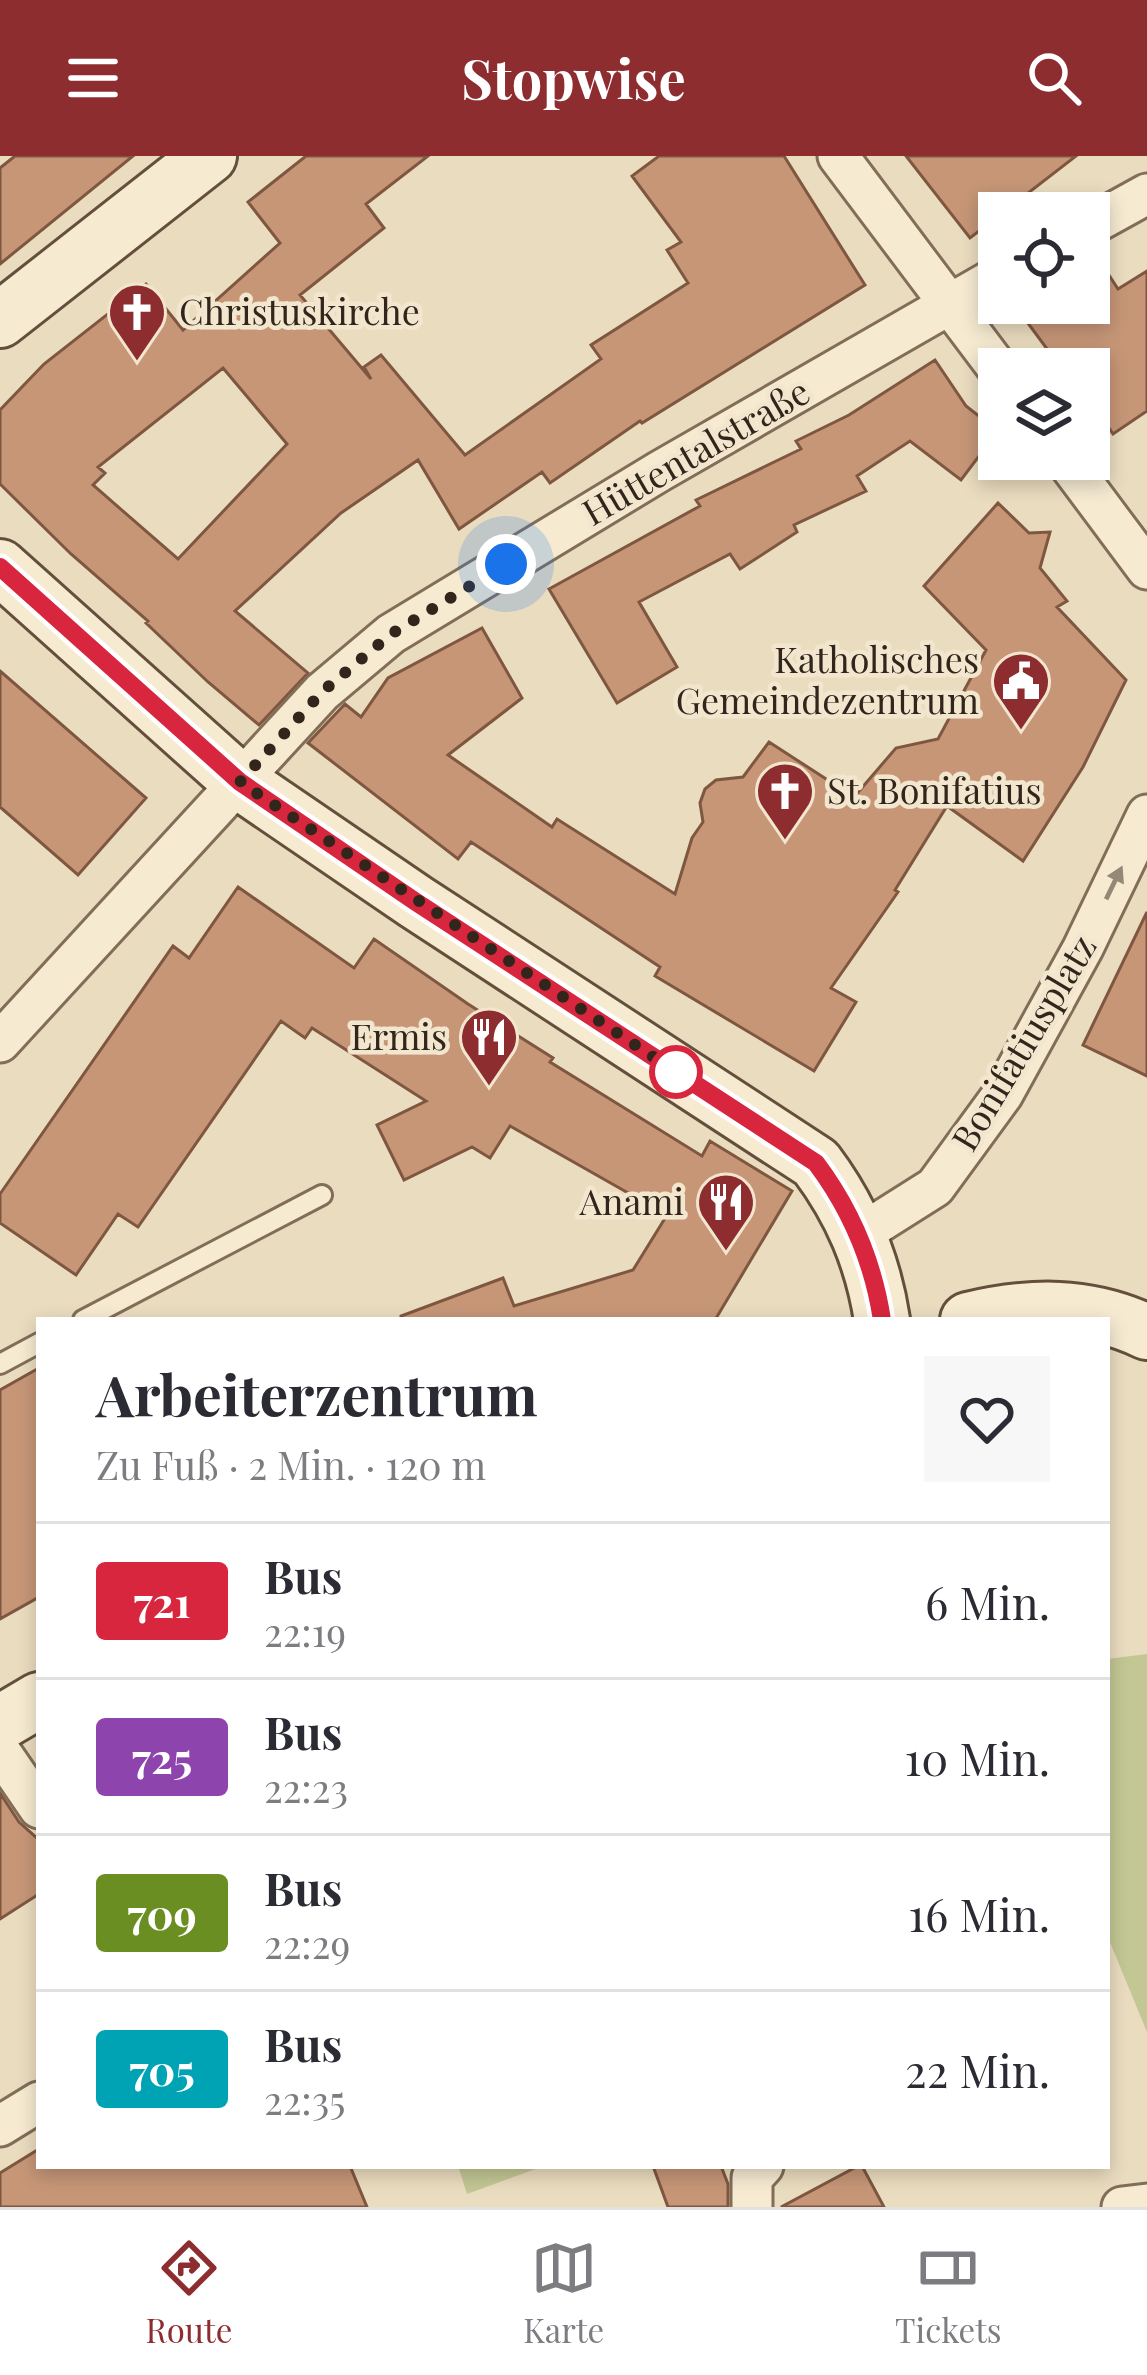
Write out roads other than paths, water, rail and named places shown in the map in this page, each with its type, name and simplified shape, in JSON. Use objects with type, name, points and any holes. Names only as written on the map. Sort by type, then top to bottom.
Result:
[{"type":"main road","points":[[0,320],[208,156]]},
{"type":"main road","points":[[0,567],[240,782],[816,1163],[840,1194],[860,1235],[882,1317]]},
{"type":"main road","points":[[981,1317],[1070,1308],[1116,1317],[1147,1332]]},
{"type":"main road","points":[[0,1723],[36,1702]]},
{"type":"street","points":[[838,156],[983,348]]},
{"type":"street","points":[[1110,214],[1147,194]]},
{"type":"street","name":"Hüttentalstraße","points":[[0,1042],[322,692],[391,634],[660,471],[978,288]]},
{"type":"street","points":[[1081,480],[1147,569]]},
{"type":"street","name":"Bonifatiusplatz","points":[[860,1235],[935,1187],[994,1108],[1083,948],[1147,815]]},
{"type":"street","points":[[0,1751],[36,1804]]},
{"type":"street","points":[[0,2126],[36,2104]]},
{"type":"street","points":[[1122,2207],[1147,2204]]},
{"type":"lane","points":[[89,1317],[322,1195]]},
{"type":"lane","points":[[0,1364],[36,1345]]},
{"type":"place","name":"Christuskirche","points":[[137,363]]},
{"type":"place","name":"Katholisches Gemeindezentrum","points":[[1021,732]]},
{"type":"place","name":"St. Bonifatius","points":[[785,842]]},
{"type":"place","name":"Ermis","points":[[489,1088]]},
{"type":"place","name":"Anami","points":[[726,1253]]}]
